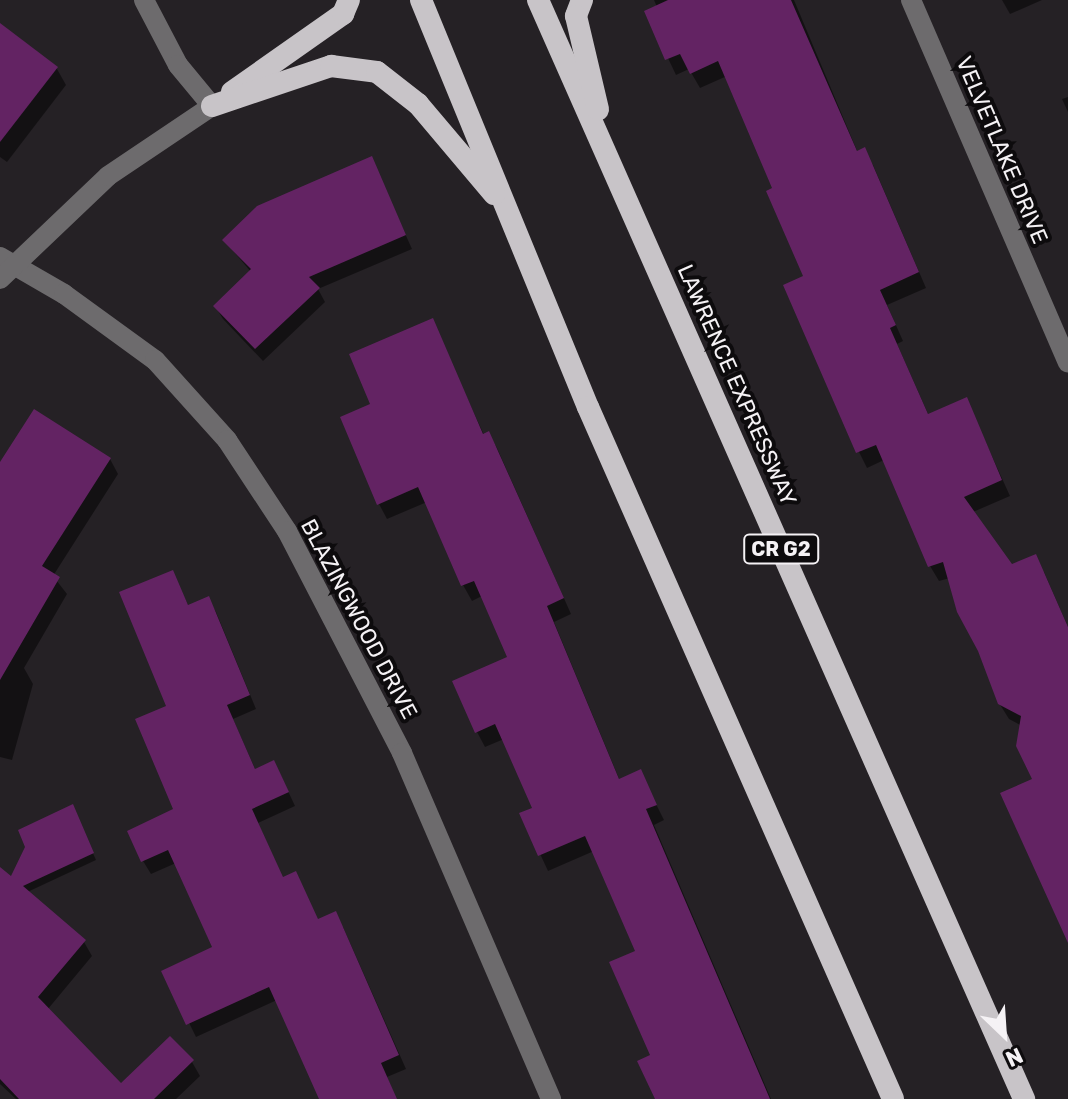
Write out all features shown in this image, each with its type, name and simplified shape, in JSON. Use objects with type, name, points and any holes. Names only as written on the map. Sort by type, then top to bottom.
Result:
[{"type":"highway","points":[[212,106],[343,14],[349,0]]},
{"type":"highway","points":[[421,0],[588,407],[893,1099]]},
{"type":"highway","name":"LAWRENCE EXPRESSWAY","points":[[538,0],[1024,1099]]},
{"type":"highway","points":[[582,0],[576,16],[610,161]]},
{"type":"highway","points":[[212,106],[331,66],[377,72],[418,104],[509,212]]},
{"type":"street","points":[[5,266],[108,176],[212,106],[178,65],[144,0]]},
{"type":"street","name":"VELVETLAKE DRIVE","points":[[911,0],[1068,362]]},
{"type":"street","name":"BLAZINGWOOD DRIVE","points":[[5,266],[64,294],[155,360],[227,440],[287,531],[402,753],[551,1099]]},
{"type":"building","points":[[668,0],[791,0],[857,151],[865,147],[919,272],[880,290],[896,325],[890,328],[928,414],[967,397],[1002,480],[964,497],[1012,564],[1036,554],[1068,627],[1068,943],[1000,793],[1032,779],[1016,746],[1021,716],[998,704],[978,651],[957,612],[943,562],[928,567],[876,445],[856,453],[783,285],[803,276],[766,191],[772,188],[718,61],[690,74],[680,54],[665,60],[644,11]]},
{"type":"building","points":[[0,23],[58,67],[0,142]]},
{"type":"building","points":[[372,156],[406,235],[309,277],[320,288],[255,349],[213,306],[251,269],[222,240],[257,206]]},
{"type":"building","points":[[433,318],[483,434],[489,431],[564,598],[547,606],[619,779],[641,769],[657,805],[646,809],[770,1099],[655,1099],[637,1061],[650,1055],[609,962],[635,951],[585,836],[538,856],[519,813],[532,808],[495,724],[475,733],[452,681],[507,657],[474,581],[461,586],[418,487],[377,505],[340,417],[370,404],[349,354]]},
{"type":"building","points":[[34,409],[111,458],[42,566],[60,577],[0,680],[0,462]]},
{"type":"building","points":[[173,570],[188,605],[209,596],[250,695],[227,705],[255,769],[274,760],[289,792],[252,809],[283,877],[296,871],[318,919],[336,911],[399,1055],[381,1063],[397,1099],[319,1099],[269,987],[186,1025],[161,971],[212,947],[168,850],[141,862],[127,831],[173,809],[135,719],[166,706],[119,592]]},
{"type":"building","points":[[73,804],[94,853],[23,886],[86,940],[38,997],[121,1083],[170,1036],[194,1060],[154,1099],[19,1099],[0,1079],[0,867],[11,876],[25,847],[18,830]]}]
